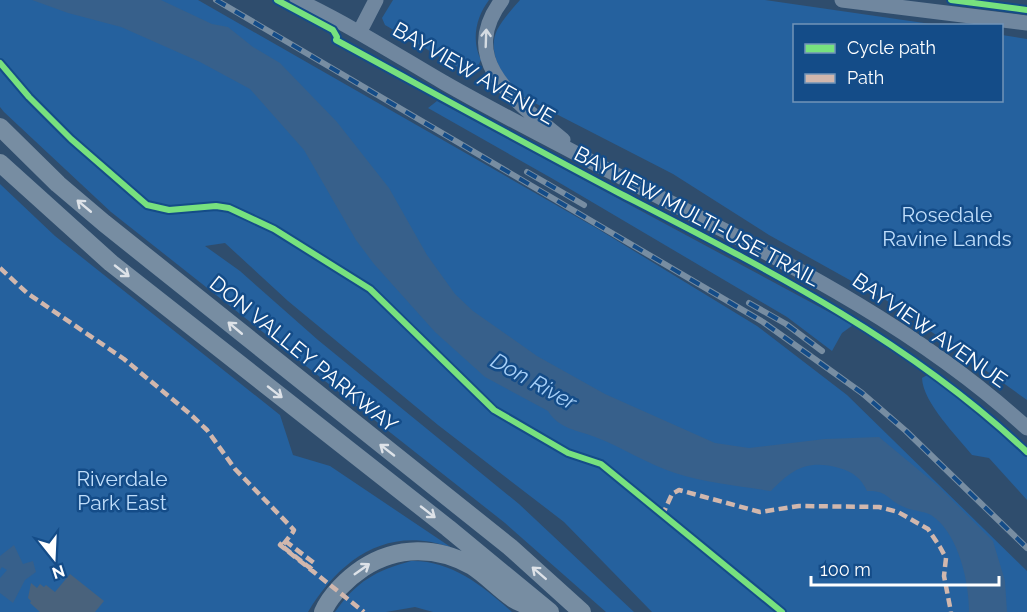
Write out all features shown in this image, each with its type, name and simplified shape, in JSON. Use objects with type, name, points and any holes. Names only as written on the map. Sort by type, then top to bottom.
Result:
[{"type":"highway","name":"DON VALLEY PARKWAY","points":[[0,127],[58,184],[104,223],[510,547],[582,612]]},
{"type":"highway","points":[[0,163],[111,263],[448,528],[550,612]]},
{"type":"highway","points":[[323,612],[348,580],[374,560],[395,552],[419,551],[444,554],[473,567],[512,598],[543,612]]},
{"type":"main road","name":"BAYVIEW AVENUE","points":[[297,0],[360,31],[444,83],[812,276],[882,318],[956,368],[1027,428]]},
{"type":"main road","points":[[360,31],[376,0]]},
{"type":"main road","points":[[502,0],[489,17],[484,37],[486,56],[494,74],[508,94],[586,159]]},
{"type":"main road","points":[[842,0],[1027,22]]},
{"type":"green space","points":[[0,0],[198,0],[598,229],[757,326],[847,395],[1027,571],[1027,612],[652,612],[564,522],[438,425],[288,301],[225,243],[205,246],[240,271],[318,340],[519,504],[634,612],[606,612],[505,523],[111,212],[4,112],[0,107]]},
{"type":"green space","points":[[393,0],[489,0],[476,29],[476,45],[481,60],[473,76],[385,25],[382,18]]},
{"type":"green space","name":"Rosedale Ravine Lands","points":[[520,0],[765,0],[931,24],[793,24],[793,102],[1003,102],[1003,35],[1027,39],[1027,400],[891,303],[769,235],[673,174],[527,99],[506,78],[496,59],[494,40],[505,18]]},
{"type":"green space","points":[[437,101],[853,325],[842,333],[832,351],[787,317],[428,108]]},
{"type":"green space","name":"Riverdale Park East","points":[[0,184],[55,236],[280,415],[293,455],[330,466],[452,548],[429,542],[407,540],[368,551],[335,576],[308,612],[0,612]]},
{"type":"green space","points":[[929,374],[1027,456],[1027,500],[989,458],[972,455],[942,419],[924,388],[922,378]]},
{"type":"green space","points":[[411,561],[440,565],[466,576],[512,612],[433,612],[415,607],[386,612],[335,612],[359,585],[377,573]]},
{"type":"water","name":"Don River","points":[[32,0],[161,0],[212,24],[228,27],[253,47],[280,63],[337,122],[389,188],[427,255],[455,294],[473,311],[537,356],[605,394],[715,443],[749,448],[825,439],[879,437],[938,486],[993,541],[1005,581],[1007,612],[969,612],[965,574],[956,548],[943,526],[928,514],[904,507],[879,492],[867,491],[862,482],[848,471],[818,465],[801,468],[786,477],[771,491],[687,476],[665,469],[605,441],[569,428],[557,422],[548,411],[485,377],[435,332],[374,264],[356,240],[304,150],[250,89],[200,62],[121,27],[68,13]]},
{"type":"water","points":[[14,545],[23,564],[33,561],[36,572],[25,580],[13,603],[0,593],[0,578],[7,570],[2,567],[0,570],[0,556]]},
{"type":"building","points":[[70,574],[104,601],[95,612],[40,612],[30,603],[28,598],[31,583],[37,588],[40,584],[44,587],[46,585],[55,592]]},
{"type":"railway","points":[[216,0],[763,322],[862,393],[906,431],[1027,548]]},
{"type":"railway","points":[[527,172],[584,205]]},
{"type":"railway","points":[[749,303],[786,324],[822,351]]},
{"type":"marked path","points":[[0,268],[27,293],[124,359],[207,430],[235,469],[294,530],[293,532],[282,546],[310,568],[314,563],[284,540],[280,545],[364,612]]},
{"type":"marked path","points":[[662,516],[672,494],[679,490],[760,512],[799,506],[879,507],[898,512],[928,529],[946,558],[944,576],[951,612]]},
{"type":"cycle path","name":"BAYVIEW MULTI-USE TRAIL","points":[[277,0],[333,30],[337,37],[336,40],[833,308],[934,375],[1027,452]]},
{"type":"cycle path","points":[[951,0],[1027,10]]},
{"type":"cycle path","points":[[0,63],[29,97],[71,139],[147,205],[169,210],[216,206],[229,208],[274,229],[370,289],[494,410],[568,453],[601,464],[782,612]]}]
